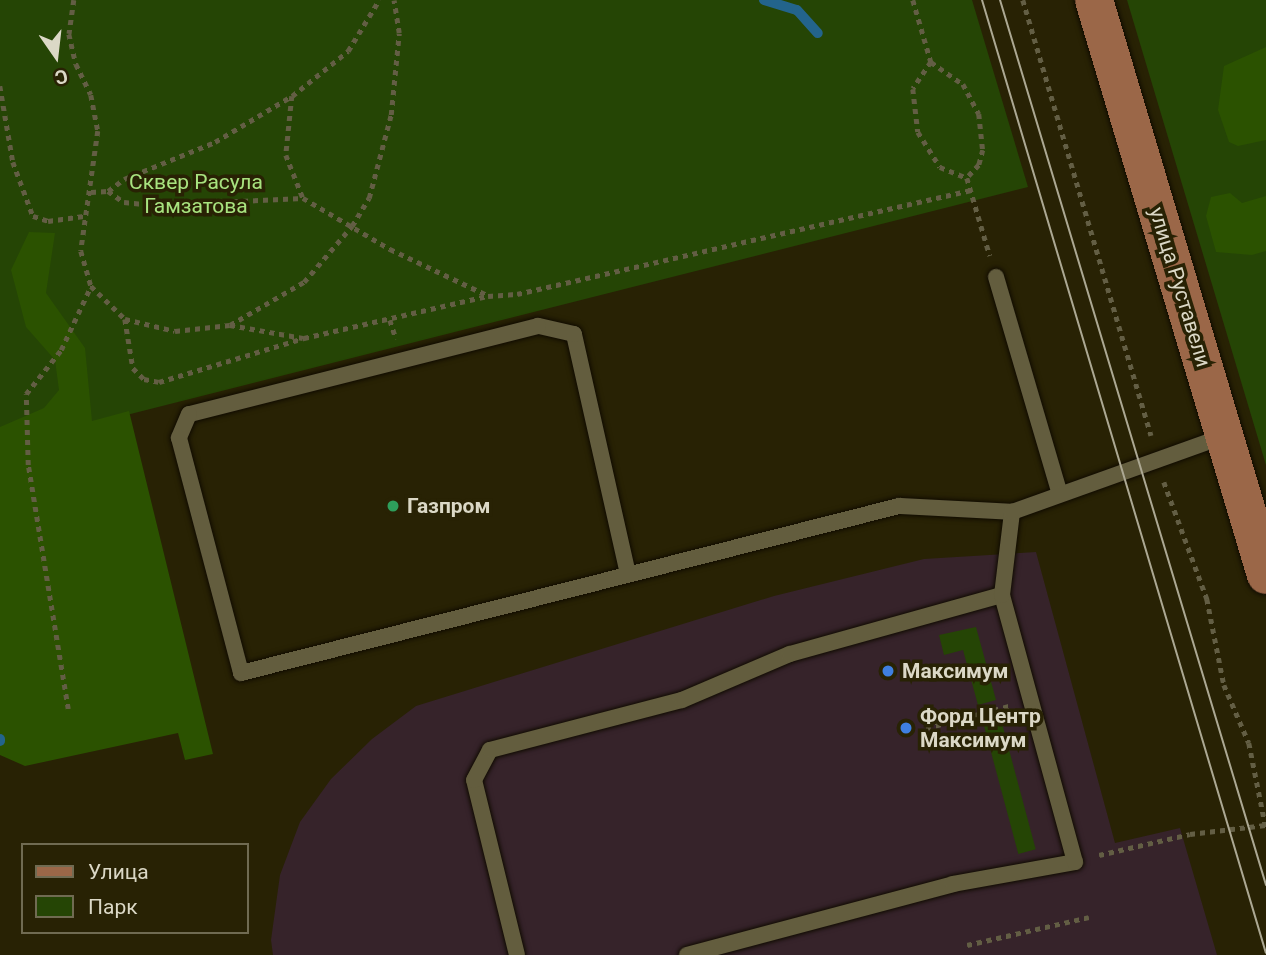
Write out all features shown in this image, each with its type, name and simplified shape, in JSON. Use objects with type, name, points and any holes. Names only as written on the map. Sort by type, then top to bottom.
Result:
[{"type":"main road","name":"улица Руставели","points":[[1094,0],[1266,575]]},
{"type":"lane","points":[[996,277],[1060,494]]},
{"type":"lane","points":[[628,574],[574,334],[538,326],[189,414],[179,438],[241,673],[899,506],[1012,512],[1224,436]]},
{"type":"lane","points":[[688,955],[953,884],[1075,862],[1002,595],[1012,512]]},
{"type":"lane","points":[[517,955],[474,780],[490,750],[682,699],[790,654],[1002,595]]},
{"type":"path","points":[[74,0],[69,34],[76,64],[91,95],[98,131],[91,192],[83,216],[81,251],[91,286],[125,319],[175,331],[230,325],[304,338]]},
{"type":"path","points":[[91,192],[108,191],[124,178],[215,142],[292,96],[348,51],[379,0]]},
{"type":"path","points":[[230,325],[303,282],[352,226],[369,198],[391,115],[399,33],[394,0]]},
{"type":"path","points":[[913,0],[931,62],[963,84],[979,114],[984,150],[979,165],[967,178]]},
{"type":"path","points":[[1023,0],[1180,533],[1207,599],[1224,685],[1249,743],[1266,826],[1189,834],[1075,862]]},
{"type":"path","points":[[931,62],[914,89],[918,132],[940,167],[967,178],[996,277]]},
{"type":"path","points":[[0,86],[13,162],[33,216],[48,221],[83,216]]},
{"type":"path","points":[[292,96],[286,155],[303,198]]},
{"type":"path","points":[[125,319],[133,368],[144,379],[159,382],[304,338],[488,296],[517,295],[971,190]]},
{"type":"path","points":[[108,191],[124,202],[153,205],[303,198],[488,296]]},
{"type":"path","points":[[68,709],[28,465],[26,394],[61,350],[91,286]]},
{"type":"path","points":[[926,728],[1030,700]]},
{"type":"path","points":[[967,945],[1089,917]]},
{"type":"shaded area","points":[[1036,552],[1115,843],[1180,828],[1217,955],[273,955],[271,940],[280,875],[300,822],[331,779],[372,739],[416,706],[774,596],[924,559]]},
{"type":"green space","name":"Сквер Расула Гамзатова","points":[[0,0],[972,0],[1028,187],[0,447]]},
{"type":"green space","points":[[1127,0],[1266,0],[1266,465]]},
{"type":"green space","points":[[1266,47],[1266,140],[1238,146],[1229,142],[1218,110],[1224,66]]},
{"type":"green space","points":[[1230,193],[1242,203],[1266,196],[1266,251],[1252,255],[1216,252],[1206,216],[1211,197]]},
{"type":"green space","points":[[29,232],[55,233],[46,293],[85,348],[92,421],[129,411],[213,754],[185,760],[178,733],[25,766],[0,755],[0,427],[44,408],[59,390],[55,360],[26,327],[11,270]]},
{"type":"green space","points":[[976,627],[996,700],[978,705],[963,650],[944,655],[939,635]]},
{"type":"green space","points":[[1000,716],[1036,849],[1018,854],[983,721]]},
{"type":"waterway","points":[[764,0],[797,10],[818,33]]},
{"type":"tram line","points":[[982,0],[1266,953]]},
{"type":"tram line","points":[[1000,0],[1266,885]]},
{"type":"place","name":"Газпром","points":[[393,506]]},
{"type":"place","name":"Максимум","points":[[888,671]]},
{"type":"place","name":"Форд Центр Максимум","points":[[906,728]]}]
